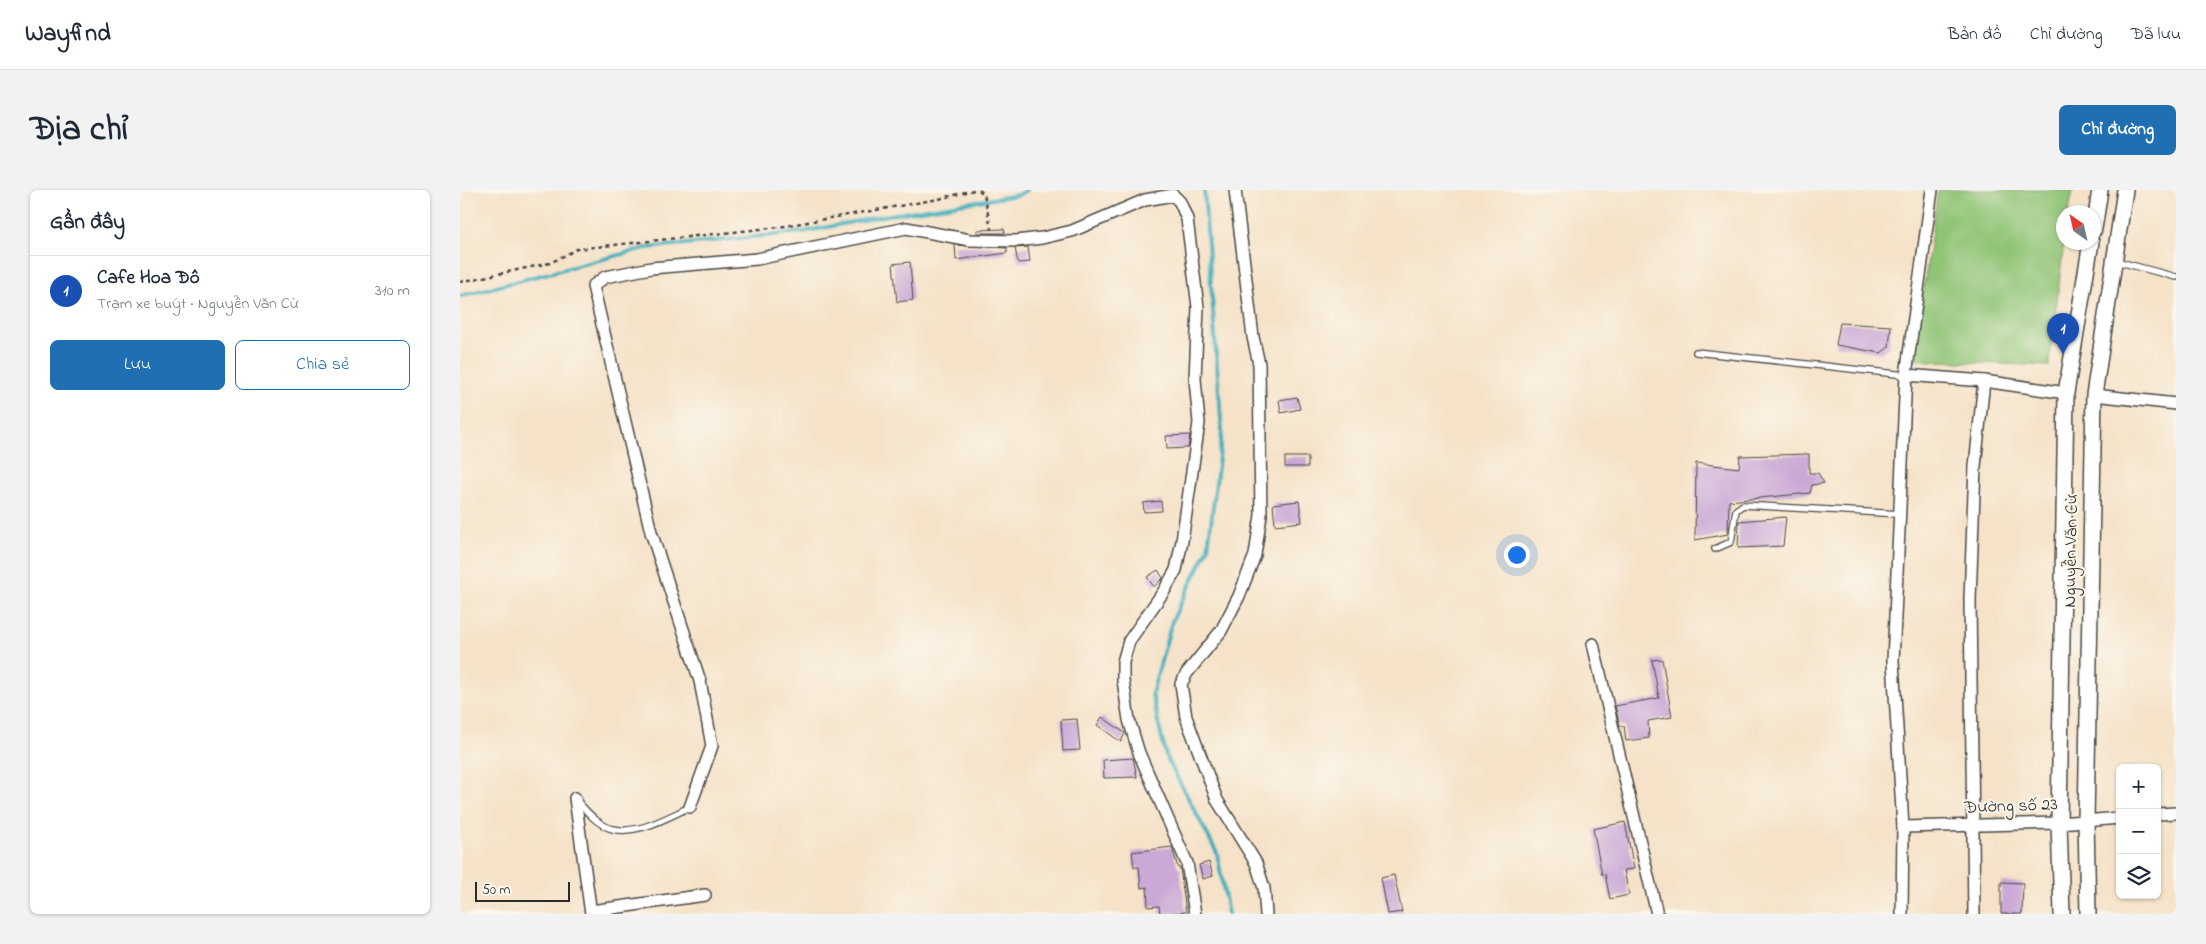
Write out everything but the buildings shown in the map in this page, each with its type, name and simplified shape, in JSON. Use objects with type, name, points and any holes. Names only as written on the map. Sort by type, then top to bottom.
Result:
[{"type":"main road","points":[[2098,205],[2100,190]]},
{"type":"main road","name":"Nguyễn Văn Cừ","points":[[2088,914],[2086,821],[2094,395],[2125,190]]},
{"type":"main road","name":"Nguyễn Văn Cừ","points":[[2062,914],[2058,823],[2066,393],[2090,250]]},
{"type":"main road","points":[[2066,393],[2094,395]]},
{"type":"street","points":[[1235,190],[1253,337],[1260,364],[1258,384],[1261,515],[1255,555],[1239,596],[1222,631],[1187,673],[1181,684],[1186,717],[1218,800],[1256,863],[1264,888],[1266,910]]},
{"type":"street","points":[[1902,914],[1904,827],[1893,661],[1906,375],[1932,190]]},
{"type":"street","points":[[690,807],[712,746],[700,681],[651,532],[593,286],[605,277],[651,268],[757,259],[906,228],[970,240],[1042,238],[1072,231],[1145,200],[1164,195],[1173,195],[1180,202],[1187,220],[1198,307],[1195,378],[1199,423],[1176,570],[1164,591],[1129,641],[1122,662],[1129,720],[1150,781],[1184,853],[1195,914]]},
{"type":"street","points":[[1906,375],[1984,381],[2066,393]]},
{"type":"street","points":[[1974,914],[1970,600],[1975,466],[1984,381]]},
{"type":"street","points":[[2094,395],[2176,404]]},
{"type":"street","points":[[1593,644],[1657,914]]},
{"type":"street","points":[[575,798],[591,912],[705,895]]},
{"type":"street","points":[[2161,814],[2176,813]]},
{"type":"street","name":"Đường số 23","points":[[1904,827],[2058,823],[2116,818]]},
{"type":"lane","points":[[2114,260],[2176,277]]},
{"type":"lane","points":[[1696,352],[1906,375]]},
{"type":"lane","points":[[1715,549],[1731,542],[1736,510],[1743,505],[1901,514]]},
{"type":"lane","points":[[575,798],[597,821],[612,829],[632,829],[690,807]]},
{"type":"path","points":[[460,282],[550,263],[577,249],[779,227],[939,199],[974,190]]},
{"type":"path","points":[[979,190],[984,194],[993,240]]},
{"type":"green space","points":[[1938,190],[2073,190],[2070,205],[2056,205],[2056,250],[2063,250],[2049,366],[1913,360]]},
{"type":"waterway","points":[[460,296],[646,248],[803,232],[883,216],[1018,195],[1027,190]]},
{"type":"waterway","points":[[1204,190],[1222,432],[1208,549],[1172,621],[1152,694],[1166,756],[1217,853],[1228,914]]},
{"type":"place","name":"Cafe Hoa Đô","points":[[2063,354]]}]
